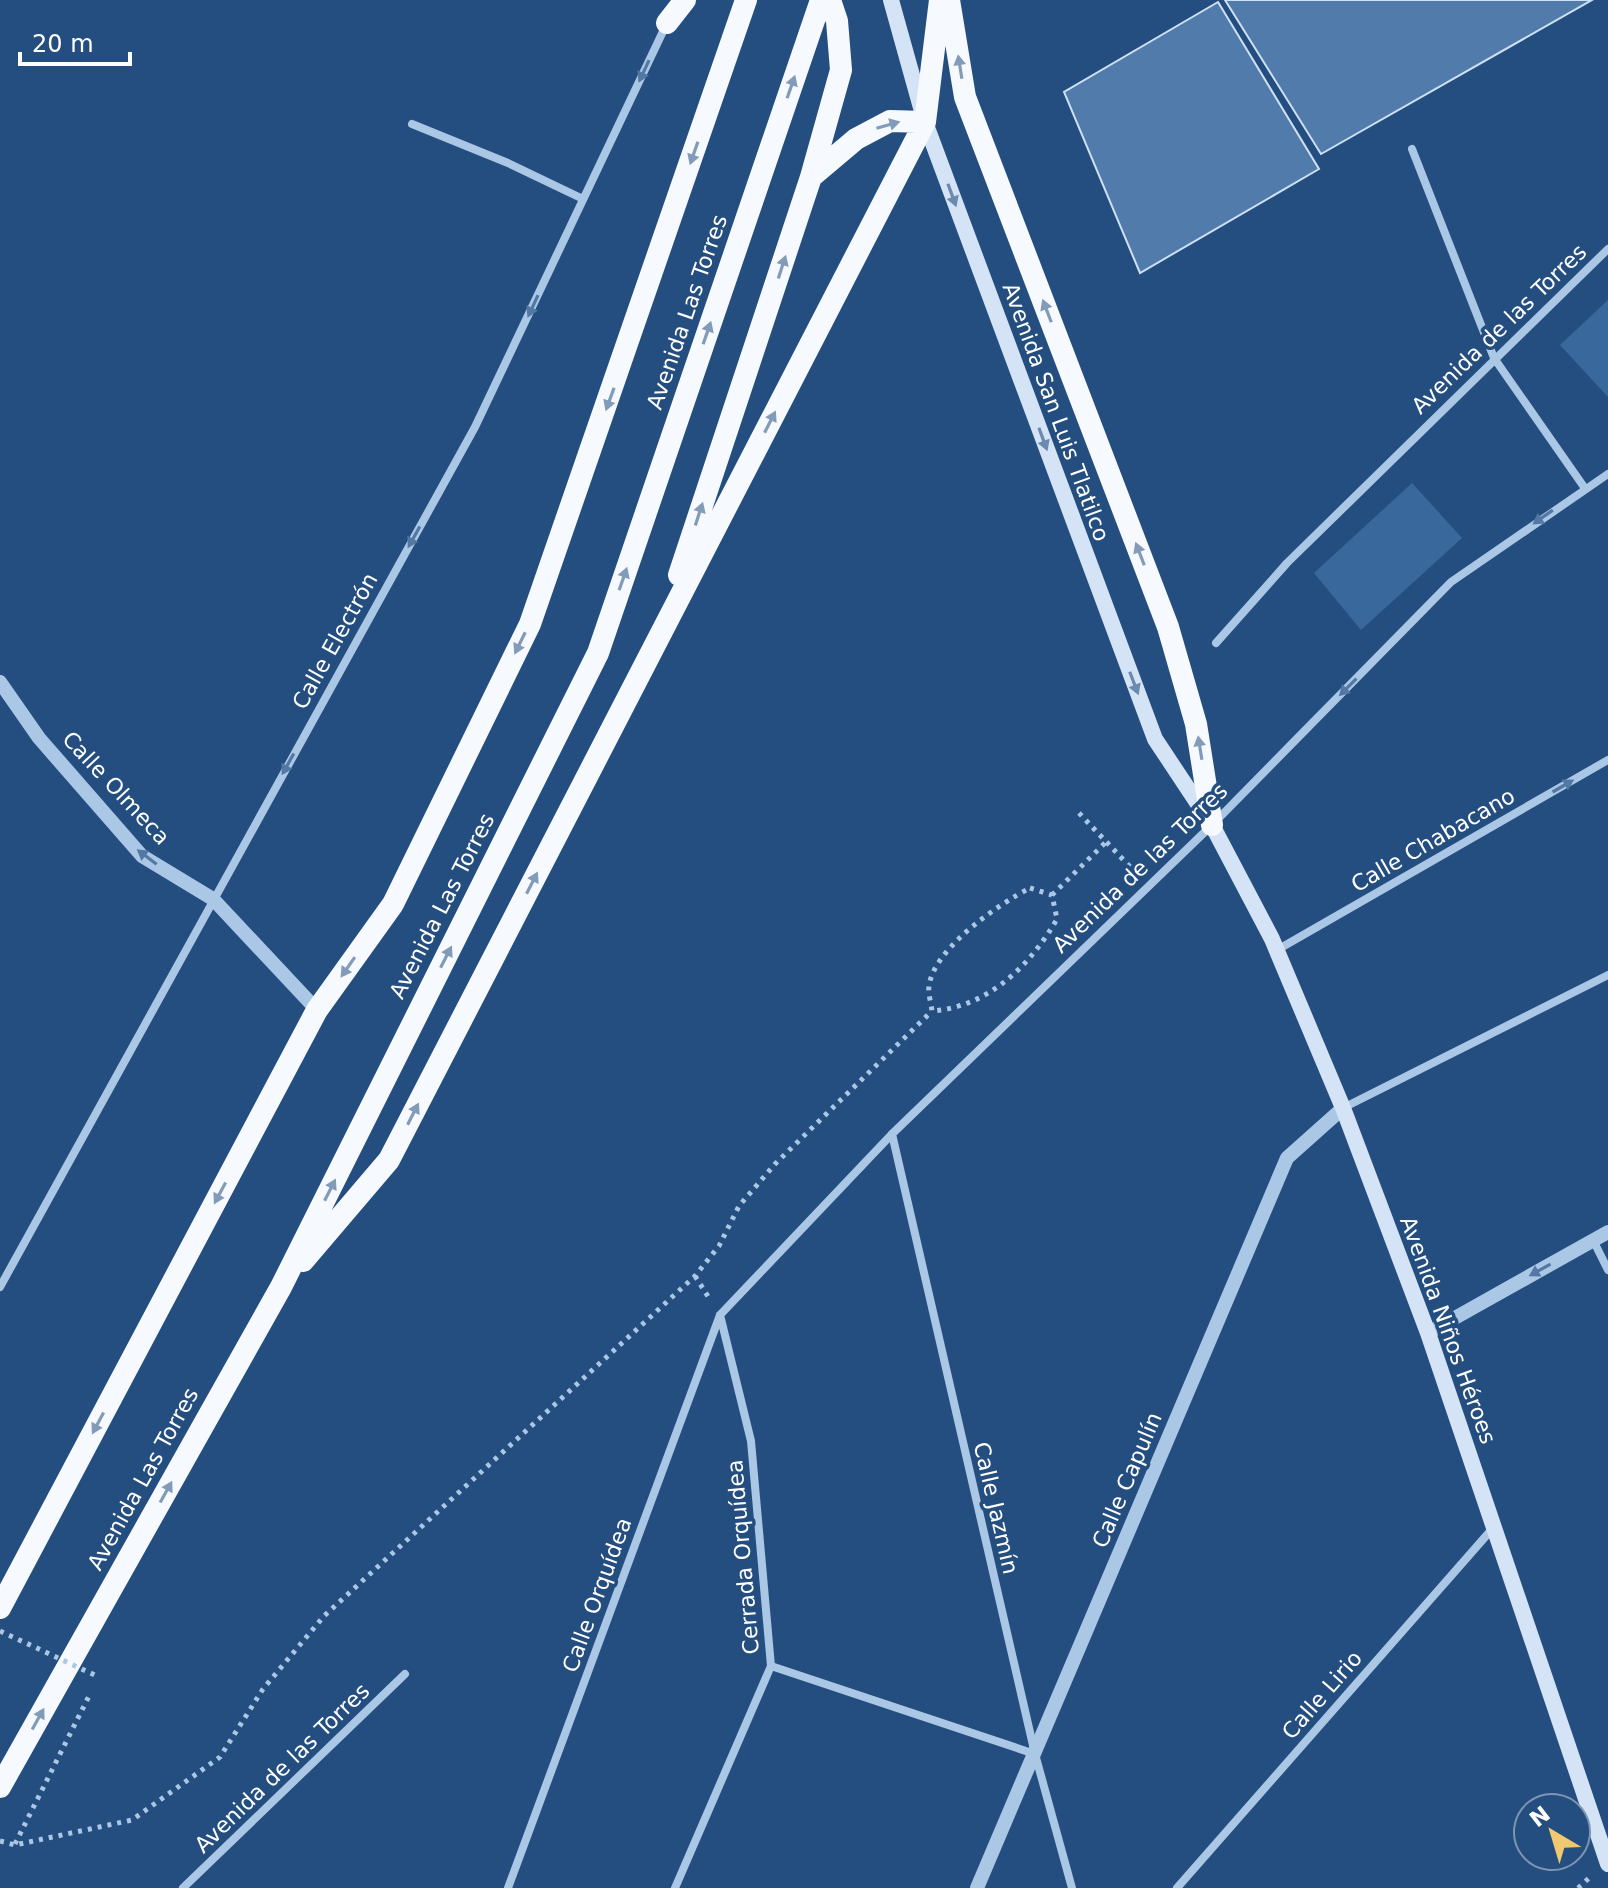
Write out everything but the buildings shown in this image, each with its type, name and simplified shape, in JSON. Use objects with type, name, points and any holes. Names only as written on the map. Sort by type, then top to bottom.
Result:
[{"type":"highway","points":[[667,23],[685,0]]},
{"type":"highway","name":"Avenida Las Torres","points":[[0,1608],[317,1010],[393,904],[530,624],[746,0]]},
{"type":"highway","name":"Avenida Las Torres","points":[[0,1787],[281,1287],[598,653],[821,0]]},
{"type":"highway","points":[[657,641],[811,177],[841,70],[837,21],[830,0]]},
{"type":"highway","points":[[281,1287],[389,1160],[925,122],[940,0]]},
{"type":"highway","points":[[949,0],[965,97],[1168,627],[1196,724],[1212,825]]},
{"type":"highway","points":[[811,177],[856,139],[890,121],[925,122]]},
{"type":"main road","name":"Avenida San Luis Tlatilco","points":[[891,0],[925,122],[1155,739],[1212,825]]},
{"type":"main road","name":"Avenida Niños Héroes","points":[[1212,825],[1277,950],[1343,1108],[1428,1333],[1608,1864]]},
{"type":"street","name":"Calle Electrón","points":[[0,1287],[475,427],[676,0]]},
{"type":"street","points":[[412,124],[508,163],[583,199]]},
{"type":"street","points":[[1412,149],[1494,358],[1584,487]]},
{"type":"street","name":"Avenida de las Torres","points":[[1216,643],[1287,563],[1608,249]]},
{"type":"street","name":"Avenida de las Torres","points":[[720,1315],[892,1134],[1212,825],[1451,582],[1584,487],[1608,474]]},
{"type":"street","name":"Calle Olmeca","points":[[0,682],[39,738],[142,856],[213,899],[317,1010]]},
{"type":"street","name":"Calle Chabacano","points":[[1277,950],[1608,760]]},
{"type":"street","points":[[1343,1108],[1608,975]]},
{"type":"street","name":"Calle Capulín","points":[[977,1888],[1287,1158],[1343,1108]]},
{"type":"street","name":"Calle Jazmín","points":[[892,1134],[1035,1754],[1072,1888]]},
{"type":"street","points":[[1428,1333],[1608,1232]]},
{"type":"street","points":[[1593,1240],[1608,1270]]},
{"type":"street","name":"Cerrada Orquídea","points":[[720,1315],[751,1441],[771,1666],[1035,1754]]},
{"type":"street","name":"Calle Orquídea","points":[[508,1888],[720,1315]]},
{"type":"street","name":"Calle Lirio","points":[[1177,1888],[1494,1527]]},
{"type":"street","points":[[675,1888],[771,1666]]},
{"type":"street","name":"Avenida de las Torres","points":[[183,1888],[405,1674]]},
{"type":"path","points":[[1079,813],[1148,887]]},
{"type":"path","points":[[1052,895],[1107,841]]},
{"type":"path","points":[[932,1011],[929,986],[935,970],[957,940],[1030,888],[1052,895]]},
{"type":"path","points":[[0,1841],[15,1845],[132,1820],[220,1757],[263,1689],[324,1616],[695,1276],[719,1246],[739,1206],[775,1164],[932,1011],[971,1004],[1013,977],[1057,919],[1052,895]]},
{"type":"path","points":[[0,1631],[99,1677],[15,1845]]},
{"type":"shaded area","points":[[1608,300],[1608,397],[1560,345]]},
{"type":"shaded area","points":[[1412,483],[1462,538],[1361,630],[1314,573]]}]
